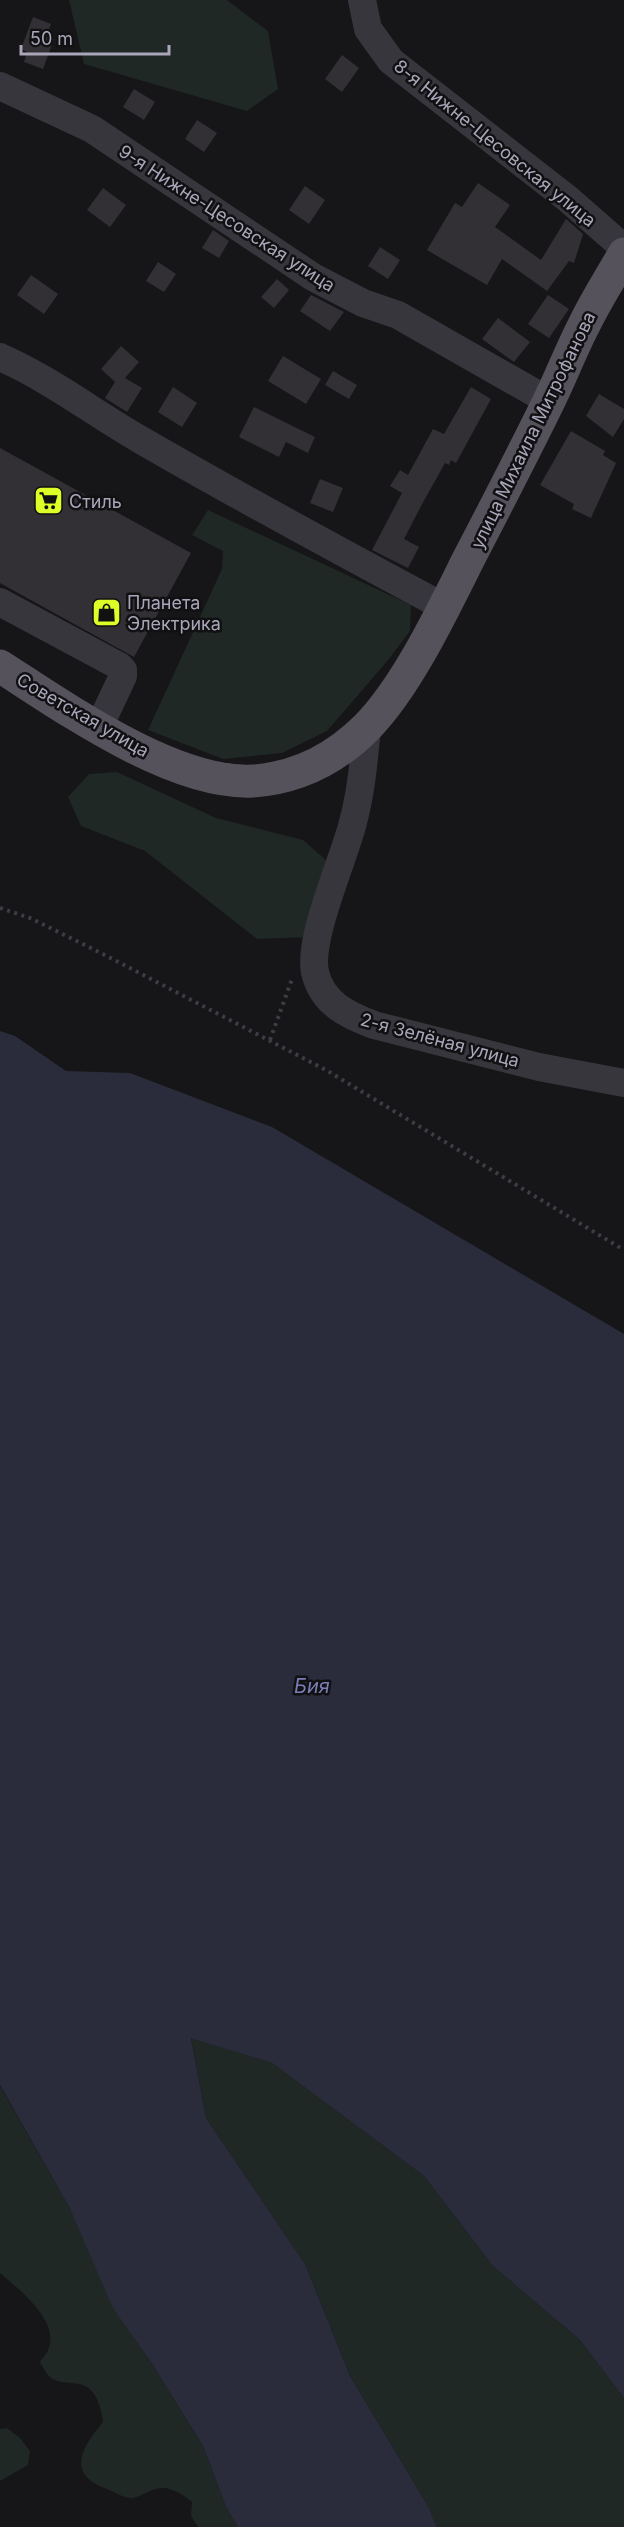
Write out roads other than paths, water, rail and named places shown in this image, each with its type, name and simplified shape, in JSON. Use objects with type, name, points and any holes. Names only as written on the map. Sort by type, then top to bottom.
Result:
[{"type":"main road","name":"улица Михаила Митрофанова","points":[[444,608],[549,401],[584,324],[624,254]]},
{"type":"main road","name":"Советская улица","points":[[0,666],[135,748],[180,766],[218,778],[251,781],[286,777],[312,768],[338,752],[367,726],[395,690],[444,608]]},
{"type":"street","name":"8-я Нижне-Цесовская улица","points":[[362,0],[368,28],[391,61],[568,199],[624,248]]},
{"type":"street","name":"9-я Нижне-Цесовская улица","points":[[0,86],[92,129],[313,277],[363,303],[398,315],[549,401]]},
{"type":"street","points":[[0,357],[28,369],[103,418],[272,515],[444,608]]},
{"type":"street","points":[[0,602],[123,670],[123,676],[99,727]]},
{"type":"street","name":"2-я Зелёная улица","points":[[367,726],[362,782],[353,824],[318,932],[314,954],[315,971],[320,987],[329,1000],[350,1016],[374,1025],[539,1067],[624,1083]]},
{"type":"water","name":"Бия","points":[[0,1031],[15,1036],[66,1071],[130,1073],[272,1127],[624,1334],[624,2398],[580,2340],[493,2266],[424,2176],[272,2063],[191,2038],[206,2118],[305,2264],[350,2376],[428,2506],[437,2527],[238,2527],[226,2507],[203,2446],[151,2362],[113,2308],[69,2207],[0,2085]]},
{"type":"place","name":"Стиль","points":[[48,501]]},
{"type":"place","name":"Планета Электрика","points":[[106,612]]}]
